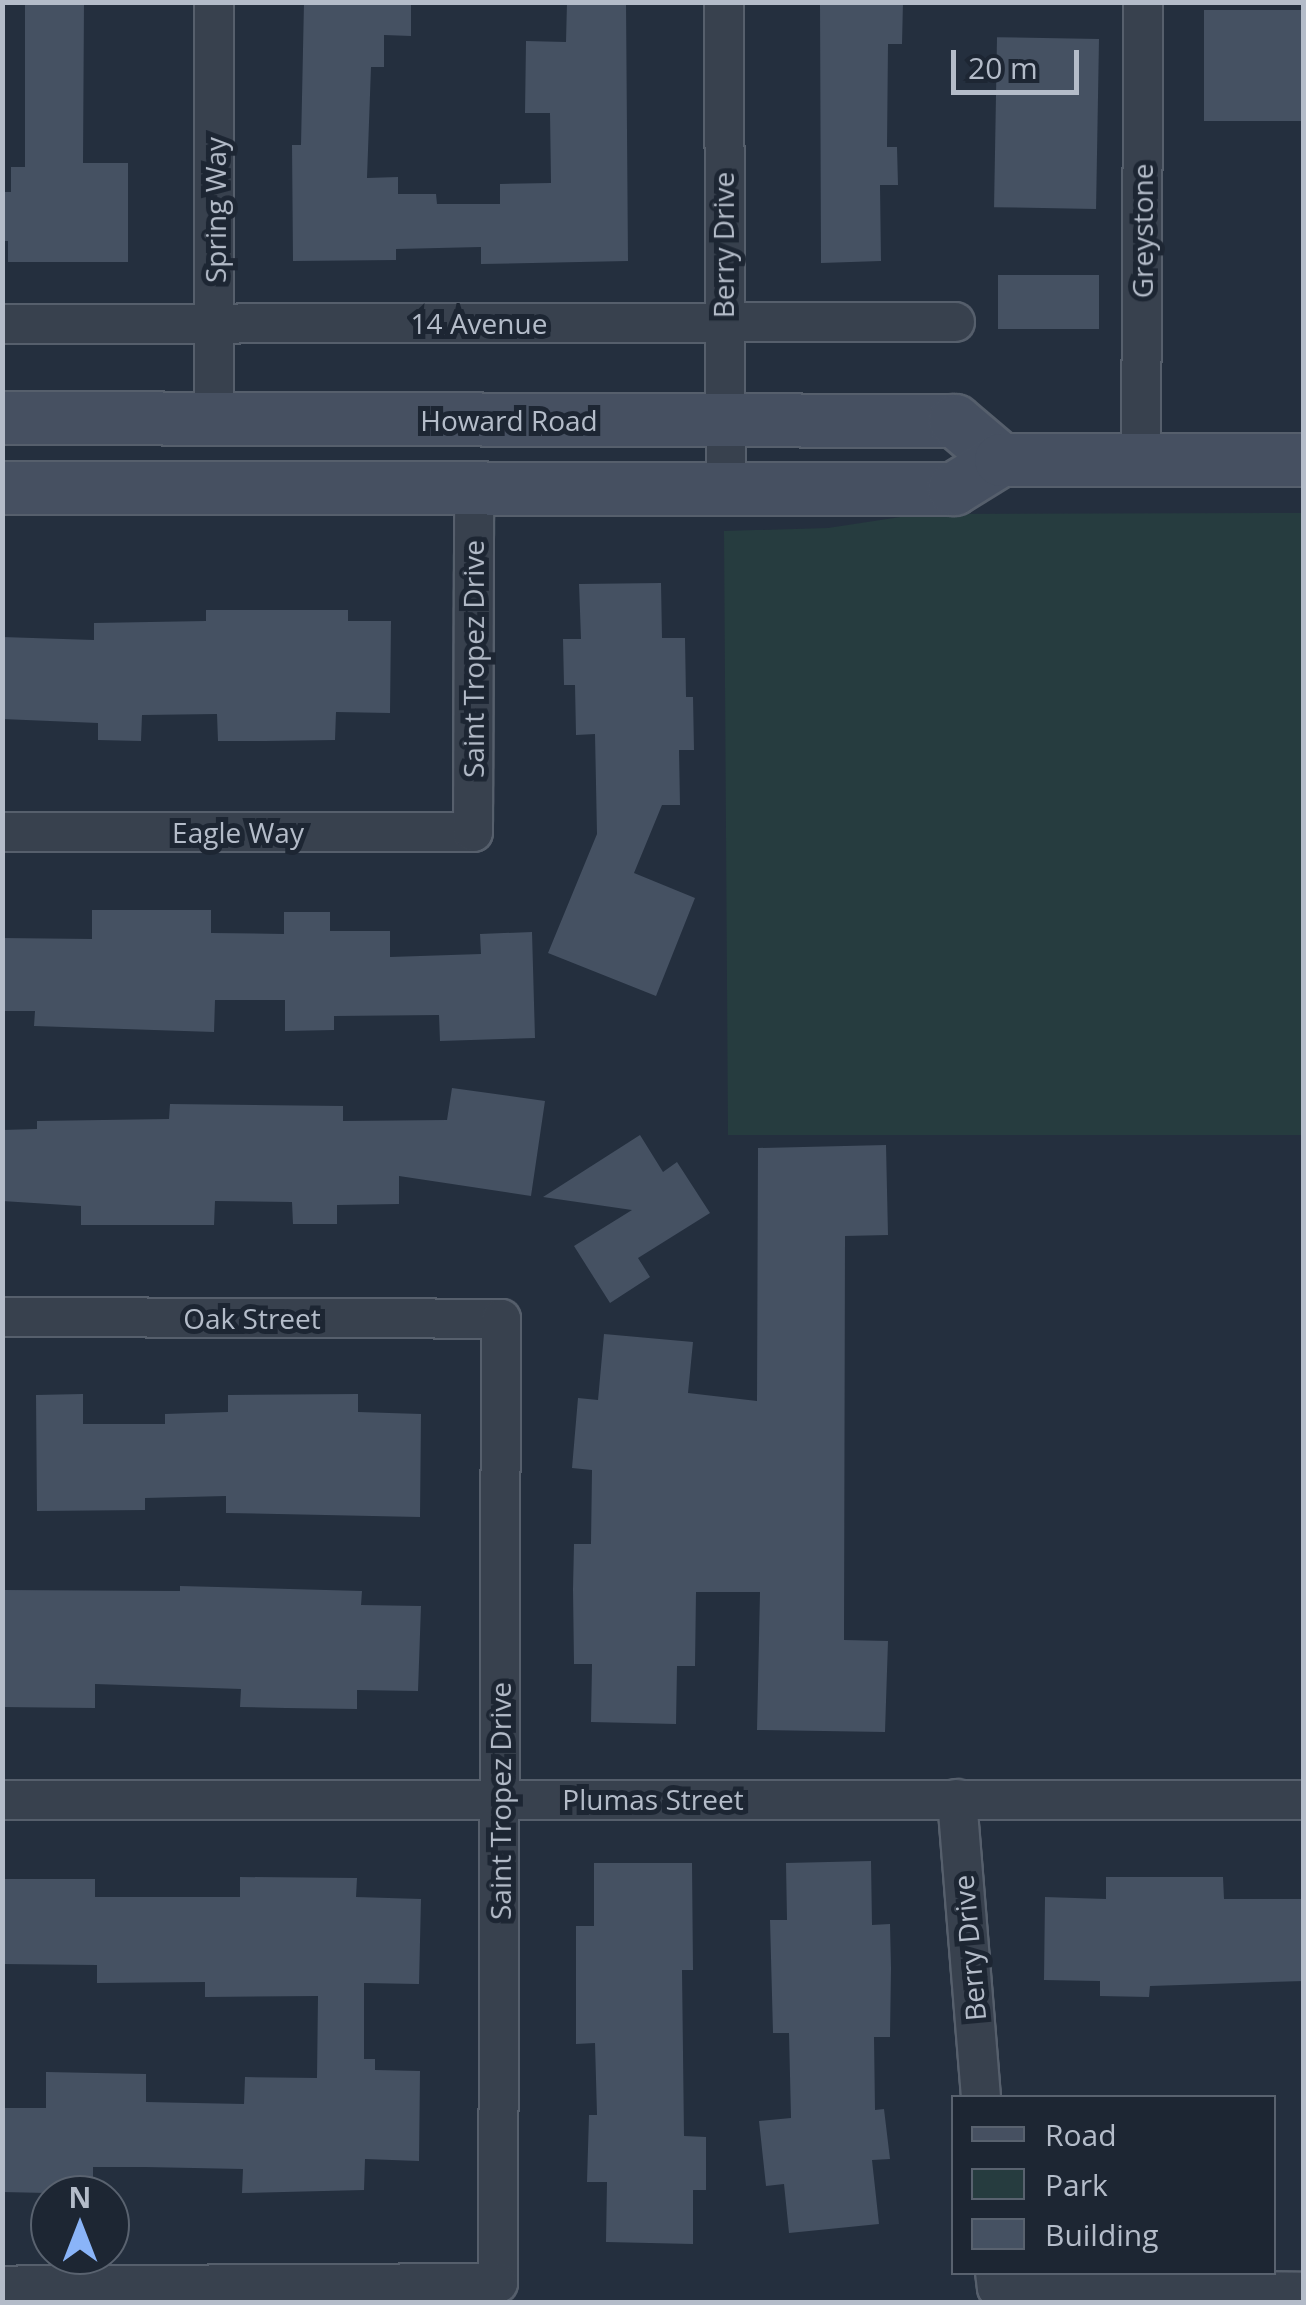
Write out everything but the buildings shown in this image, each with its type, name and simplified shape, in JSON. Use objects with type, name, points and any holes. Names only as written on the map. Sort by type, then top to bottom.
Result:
[{"type":"main road","name":"Howard Road","points":[[2,418],[956,420],[1001,460]]},
{"type":"main road","points":[[2,488],[954,489],[1001,460],[1304,460]]},
{"type":"street","name":"Spring Way","points":[[214,2],[214,418]]},
{"type":"street","name":"Berry Drive","points":[[724,2],[722,322],[726,488]]},
{"type":"street","name":"Greystone","points":[[1141,460],[1143,2]]},
{"type":"street","name":"14 Avenue","points":[[2,324],[955,322]]},
{"type":"street","name":"Saint Tropez Drive","points":[[472,832],[474,487]]},
{"type":"street","name":"Eagle Way","points":[[2,832],[472,832]]},
{"type":"street","name":"Oak Street","points":[[2,1317],[501,1319]]},
{"type":"street","name":"Saint Tropez Drive","points":[[2,2286],[498,2283],[501,1319]]},
{"type":"street","name":"Berry Drive","points":[[956,1798],[981,2095]]},
{"type":"street","name":"Plumas Street","points":[[2,1800],[1304,1800]]},
{"type":"street","points":[[996,2280],[1304,2292]]},
{"type":"green space","points":[[1303,513],[1303,1135],[728,1135],[724,531],[828,528],[920,514]]}]
